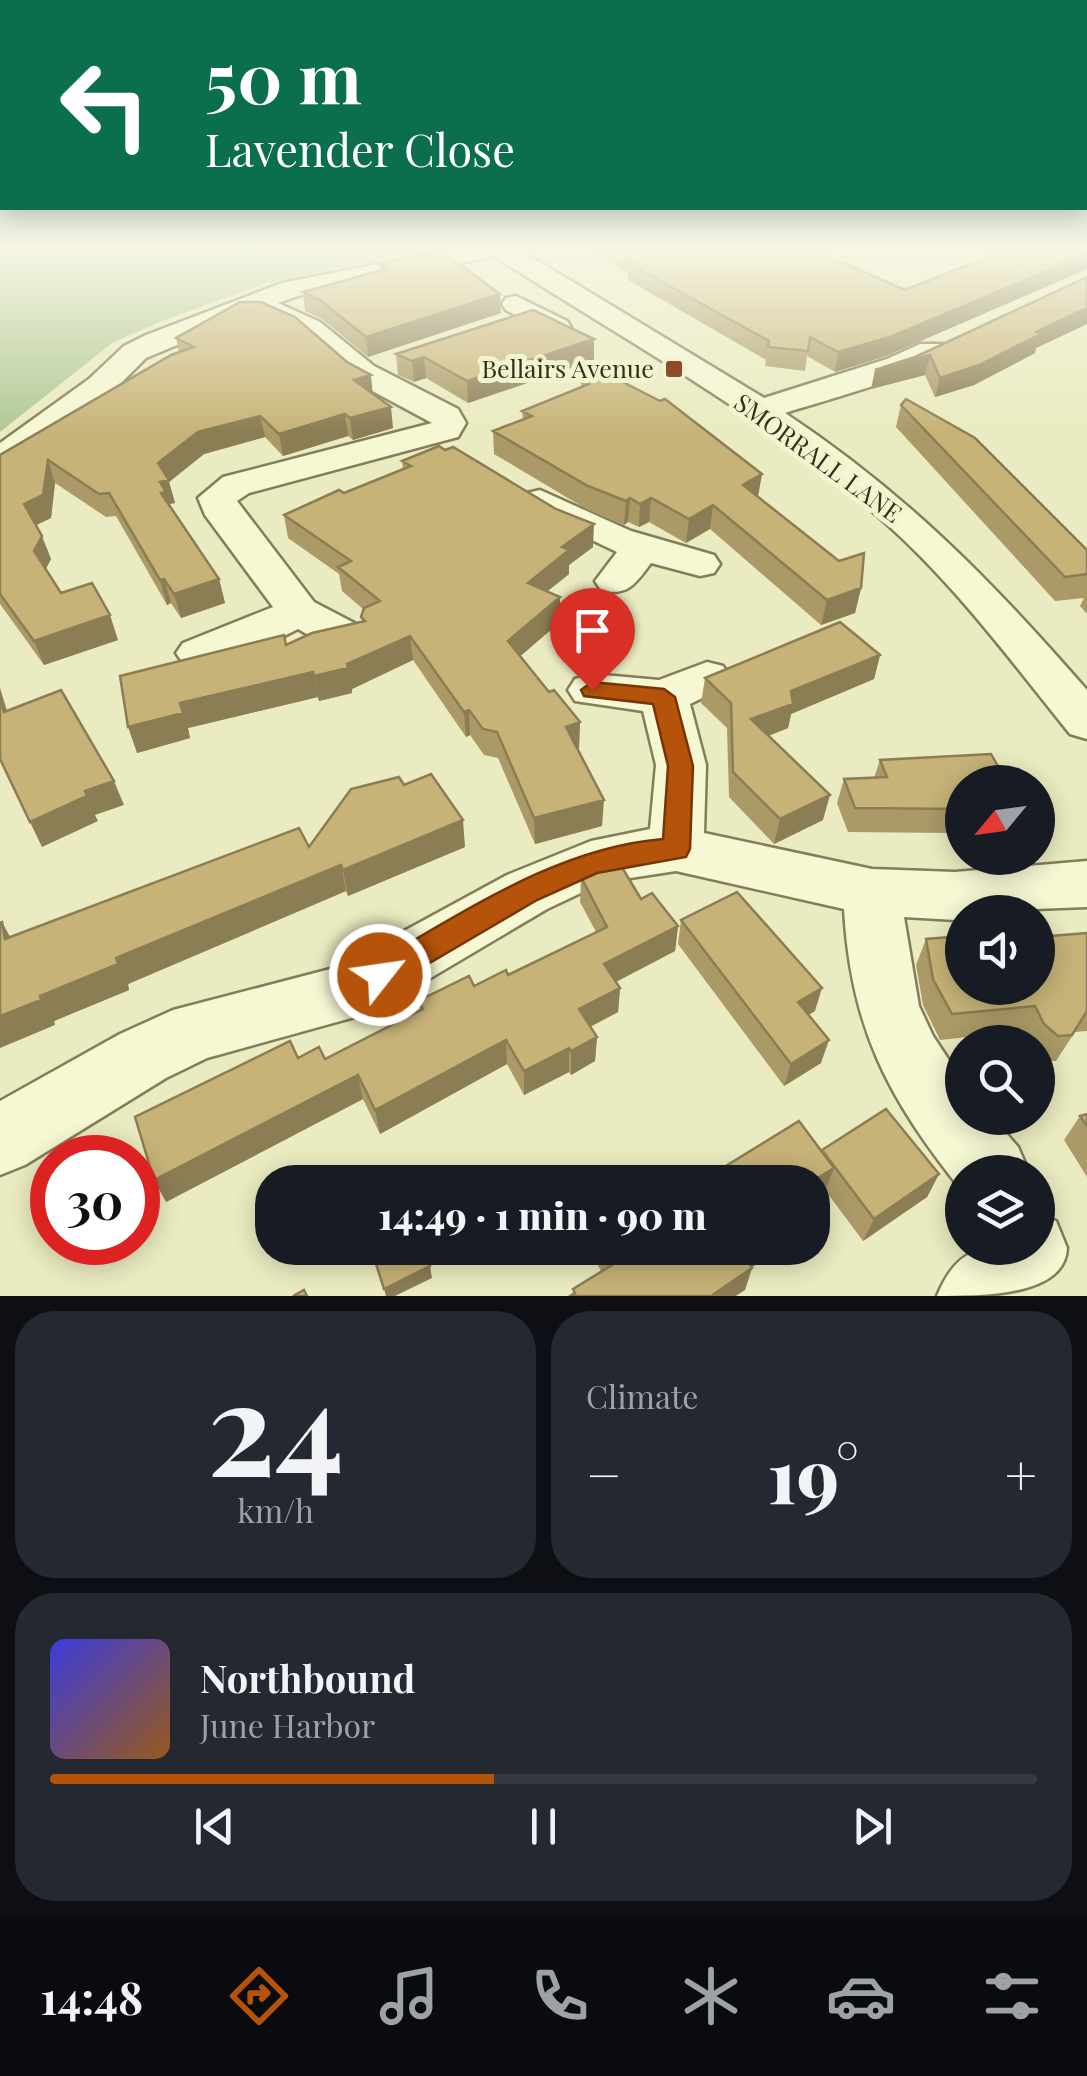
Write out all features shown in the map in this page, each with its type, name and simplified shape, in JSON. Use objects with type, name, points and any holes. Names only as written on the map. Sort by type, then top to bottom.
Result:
[{"type":"street","points":[[0,459],[100,386],[135,352],[232,310]]},
{"type":"street","points":[[271,310],[310,328],[364,373],[446,416],[449,423],[446,430],[236,486],[217,498],[224,514],[298,612],[342,635]]},
{"type":"street","name":"SMORRALL LANE","points":[[597,310],[756,411],[902,518],[947,560],[1087,722]]},
{"type":"street","points":[[756,411],[898,366],[950,342]]},
{"type":"street","points":[[364,373],[399,361]]},
{"type":"street","points":[[430,435],[467,457]]},
{"type":"street","points":[[512,484],[572,521],[640,549],[700,564]]},
{"type":"street","points":[[616,581],[640,549]]},
{"type":"street","points":[[199,653],[254,634],[298,612]]},
{"type":"street","points":[[592,690],[686,687],[676,849]]},
{"type":"street","points":[[0,1140],[143,1056],[196,1030],[351,992],[527,892],[591,863],[630,853],[676,849],[872,892],[955,896],[1087,884]]},
{"type":"street","points":[[872,892],[881,979],[900,1041],[926,1086],[980,1155]]},
{"type":"street","points":[[976,1296],[1016,1265]]},
{"type":"green space","points":[[0,310],[191,310],[112,343],[0,432]]},
{"type":"building","points":[[225,310],[280,310],[295,317],[347,362],[371,375],[354,380],[391,407],[350,418],[345,414],[279,434],[260,416],[198,432],[158,463],[169,480],[160,482],[166,492],[161,493],[219,579],[174,594],[164,579],[160,580],[109,493],[99,494],[48,460],[43,495],[24,504],[42,536],[34,551],[61,593],[92,583],[110,615],[34,641],[0,594],[0,455],[171,355],[194,347],[176,338]]},
{"type":"building","points":[[333,310],[449,310],[366,337]]},
{"type":"building","points":[[532,310],[594,339],[467,381],[424,357],[412,361],[396,354]]},
{"type":"building","points":[[714,310],[953,310],[890,337],[838,352],[810,337],[808,351],[768,347],[769,341]]},
{"type":"building","points":[[1015,310],[1082,310],[979,365],[940,378],[930,355],[875,370],[915,357]]},
{"type":"building","points":[[580,360],[660,401],[665,399],[762,474],[743,485],[839,561],[864,553],[861,588],[827,600],[713,505],[689,519],[651,498],[640,504],[630,498],[626,501],[588,486],[493,431],[532,416],[522,411],[589,384]]},
{"type":"building","points":[[906,399],[975,438],[1087,550],[1087,574],[1065,577],[901,405]]},
{"type":"building","points":[[439,446],[445,450],[453,447],[556,509],[594,524],[562,547],[569,550],[528,583],[560,597],[508,641],[549,692],[554,690],[580,722],[566,727],[604,800],[534,818],[497,732],[483,729],[469,710],[464,712],[410,636],[347,664],[348,668],[314,676],[313,672],[180,703],[183,713],[128,727],[120,676],[284,635],[286,645],[312,633],[365,621],[361,617],[364,608],[380,601],[338,567],[351,561],[284,515],[339,490],[344,493],[411,466],[402,461]]},
{"type":"building","points":[[840,622],[880,655],[791,691],[793,704],[751,719],[830,795],[780,819],[733,772],[731,703],[705,678]]},
{"type":"building","points":[[61,690],[114,781],[85,791],[87,796],[30,822],[0,759],[0,699],[4,712]]},
{"type":"building","points":[[991,754],[997,765],[945,765],[945,809],[855,808],[844,779],[887,777],[880,760]]},
{"type":"building","points":[[431,774],[463,820],[343,870],[341,865],[116,958],[118,964],[0,1016],[0,923],[5,939],[299,828],[309,847],[351,789],[399,777],[404,785]]},
{"type":"building","points":[[620,864],[641,899],[652,893],[678,926],[604,964],[620,988],[579,1009],[597,1037],[524,1071],[506,1040],[375,1110],[358,1075],[160,1177],[160,1135],[140,1135],[135,1117],[290,1041],[298,1058],[319,1047],[325,1059],[423,1009],[418,1001],[469,976],[474,986],[506,970],[508,975],[607,927],[581,877]]},
{"type":"building","points":[[737,892],[822,988],[798,1002],[829,1040],[791,1064],[681,920]]},
{"type":"building","points":[[1087,933],[1087,1011],[1072,1035],[1058,1036],[1055,1025],[1044,1024],[1035,1006],[952,1014],[947,1005],[1055,1005],[1055,936]]},
{"type":"building","points":[[945,937],[945,1001],[933,979],[926,939]]},
{"type":"building","points":[[886,1109],[939,1174],[874,1219],[822,1150]]},
{"type":"building","points":[[799,1121],[834,1168],[830,1170],[830,1165],[728,1165]]},
{"type":"building","points":[[376,1265],[430,1265],[430,1266],[384,1289]]},
{"type":"building","points":[[612,1265],[752,1268],[711,1296],[570,1296],[575,1293],[573,1289]]},
{"type":"place","name":"Bellairs Avenue","points":[[674,369]]},
{"type":"route","points":[[380,975],[527,892],[591,863],[630,853],[676,849],[680,766],[664,697],[592,690]]}]
